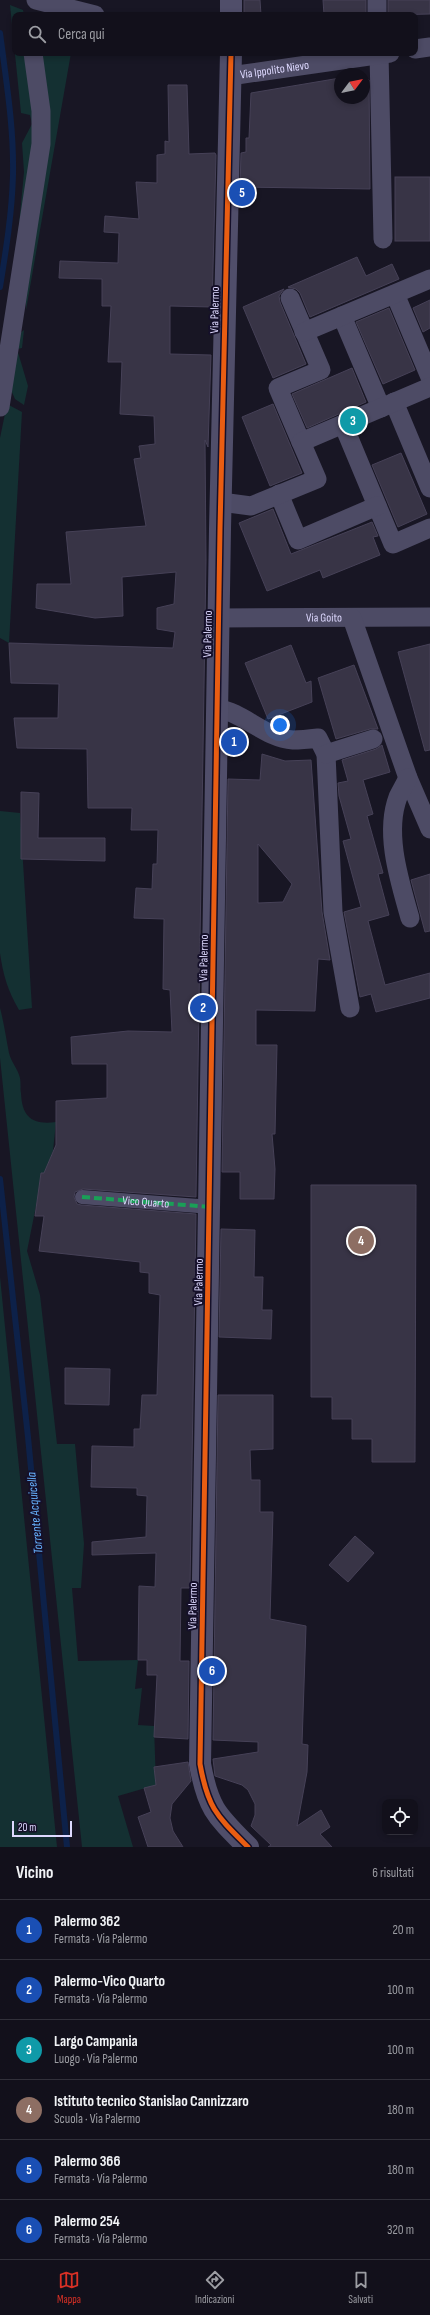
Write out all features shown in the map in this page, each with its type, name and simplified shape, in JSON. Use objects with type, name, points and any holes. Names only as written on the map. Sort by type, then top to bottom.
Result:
[{"type":"main road","points":[[231,0],[231,12]]},
{"type":"main road","name":"Via Palermo","points":[[230,56],[218,618],[210,1207],[200,1764],[209,1803],[220,1819],[248,1847]]},
{"type":"street","points":[[31,12],[33,0]]},
{"type":"street","points":[[36,0],[83,12]]},
{"type":"street","points":[[377,0],[377,12]]},
{"type":"street","points":[[418,49],[430,47]]},
{"type":"street","points":[[0,407],[41,144],[41,111],[33,56]]},
{"type":"street","name":"Via Ippolito Nievo","points":[[230,76],[369,56]]},
{"type":"street","points":[[383,56],[383,239]]},
{"type":"street","points":[[304,332],[430,279]]},
{"type":"street","points":[[395,294],[430,377]]},
{"type":"street","points":[[221,502],[251,506],[316,479],[278,388],[321,370],[290,298]]},
{"type":"street","points":[[342,316],[429,484]]},
{"type":"street","points":[[301,442],[430,387]]},
{"type":"street","points":[[343,424],[393,544],[430,528]]},
{"type":"street","points":[[279,494],[298,540],[377,506]]},
{"type":"street","name":"Via Goito","points":[[218,618],[430,617]]},
{"type":"street","points":[[352,618],[408,778],[430,829]]},
{"type":"street","points":[[217,708],[227,710],[266,732],[292,740],[318,738],[326,754],[333,912],[350,1008]]},
{"type":"street","points":[[326,754],[373,739]]},
{"type":"street","points":[[408,778],[398,797],[394,815],[394,838],[399,879],[410,918]]},
{"type":"street","name":"Vico Quarto","points":[[82,1197],[210,1207]]},
{"type":"green space","points":[[10,5],[23,10],[23,12],[12,12],[12,25]]},
{"type":"green space","points":[[15,56],[28,56],[37,125],[18,235],[24,172],[22,143],[32,124],[30,115],[21,113]]},
{"type":"green space","points":[[37,56],[70,56],[26,310]]},
{"type":"green space","points":[[24,330],[22,348],[17,349],[28,386],[24,405],[15,399],[11,390],[19,334]]},
{"type":"green space","points":[[7,404],[22,412],[9,643],[0,638],[0,438]]},
{"type":"green space","points":[[0,811],[20,813],[32,1008],[19,1010],[6,983],[0,953]]},
{"type":"green space","points":[[0,1008],[9,1053],[20,1078],[22,1102],[26,1114],[35,1121],[48,1123],[56,1122],[53,1151],[45,1173],[41,1173],[27,1251],[40,1295],[57,1444],[75,1444],[84,1544],[81,1588],[72,1588],[78,1661],[138,1660],[135,1689],[142,1688],[138,1725],[154,1726],[156,1785],[118,1796],[133,1847],[82,1847],[0,1058]]},
{"type":"green space","points":[[0,1277],[57,1847],[0,1847]]},
{"type":"building","points":[[244,0],[260,0],[261,12],[244,12]]},
{"type":"building","points":[[323,0],[366,0],[366,12],[324,12]]},
{"type":"building","points":[[388,0],[430,0],[430,14],[418,14],[418,12],[388,12]]},
{"type":"building","points":[[334,79],[334,104],[369,104],[370,189],[240,187],[241,153],[246,152],[246,138],[249,138],[251,93]]},
{"type":"building","points":[[168,85],[187,85],[189,154],[215,153],[216,155],[212,307],[170,306],[170,354],[211,355],[208,447],[205,440],[206,560],[196,1197],[83,1189],[75,1192],[74,1197],[77,1204],[81,1205],[196,1214],[190,1588],[181,1588],[180,1661],[189,1661],[188,1739],[154,1737],[157,1675],[147,1675],[147,1660],[138,1660],[139,1586],[155,1587],[156,1553],[92,1555],[92,1542],[146,1537],[147,1496],[137,1495],[137,1488],[91,1487],[92,1446],[134,1447],[134,1429],[140,1429],[142,1395],[157,1395],[160,1295],[149,1293],[149,1273],[140,1272],[140,1262],[39,1251],[44,1216],[35,1216],[41,1173],[44,1173],[56,1145],[56,1101],[107,1098],[107,1064],[72,1064],[71,1037],[128,1031],[172,1032],[170,990],[163,989],[164,919],[134,918],[136,888],[152,889],[153,864],[157,864],[158,830],[131,830],[132,808],[88,808],[87,749],[17,748],[14,718],[58,718],[59,684],[11,683],[9,643],[173,648],[175,632],[157,629],[157,608],[174,604],[176,572],[122,577],[123,616],[95,618],[36,608],[37,584],[71,584],[66,532],[146,526],[134,459],[141,458],[139,446],[155,444],[154,416],[120,414],[122,362],[108,362],[111,306],[102,306],[102,279],[59,278],[60,261],[118,263],[119,233],[104,232],[105,216],[139,219],[136,182],[157,183],[157,155],[165,154],[165,141],[169,142]]},
{"type":"building","points":[[395,177],[430,177],[430,241],[395,241]]},
{"type":"building","points":[[357,257],[366,276],[392,264],[399,279],[310,317],[300,293],[296,289],[288,287]]},
{"type":"building","points":[[284,289],[279,296],[280,302],[306,364],[273,378],[243,307]]},
{"type":"building","points":[[430,300],[430,328],[423,332],[413,308]]},
{"type":"building","points":[[389,308],[415,370],[383,384],[356,322]]},
{"type":"building","points":[[352,368],[366,402],[307,428],[292,394]]},
{"type":"building","points":[[273,404],[302,473],[270,486],[242,417]]},
{"type":"building","points":[[401,453],[427,514],[398,527],[372,465]]},
{"type":"building","points":[[273,509],[291,554],[372,522],[378,536],[373,537],[380,555],[323,578],[320,570],[267,591],[239,523]]},
{"type":"building","points":[[430,644],[430,750],[425,751],[398,652]]},
{"type":"building","points":[[291,645],[306,683],[311,681],[312,702],[268,719],[245,663]]},
{"type":"building","points":[[354,665],[378,729],[370,729],[336,739],[318,678]]},
{"type":"building","points":[[382,745],[390,772],[363,780],[373,814],[367,816],[383,873],[378,874],[389,915],[368,921],[385,985],[430,973],[430,998],[376,1012],[371,994],[360,997],[344,912],[361,907],[343,841],[351,839],[339,796],[338,783],[348,781],[342,760],[376,749]]},
{"type":"building","points":[[262,754],[285,761],[311,760],[322,912],[330,960],[318,959],[315,1011],[256,1010],[256,1045],[277,1045],[275,1134],[272,1134],[275,1169],[274,1199],[240,1199],[240,1172],[222,1172],[228,779],[260,780]],"holes":[[[258,844],[292,884],[283,902],[258,903]]]},
{"type":"building","points":[[21,792],[39,793],[38,838],[105,838],[105,861],[21,859]]},
{"type":"building","points":[[430,874],[430,931],[425,932],[411,880]]},
{"type":"building","points":[[311,1185],[416,1185],[415,1462],[372,1462],[372,1439],[352,1439],[352,1419],[332,1419],[332,1397],[311,1397]]},
{"type":"building","points":[[221,1229],[255,1230],[254,1277],[263,1277],[262,1310],[272,1310],[271,1339],[219,1337]]},
{"type":"building","points":[[65,1368],[110,1369],[109,1405],[65,1404]]},
{"type":"building","points":[[218,1395],[273,1395],[273,1449],[250,1450],[251,1480],[260,1480],[260,1512],[273,1512],[270,1619],[306,1626],[302,1744],[308,1745],[307,1772],[297,1826],[321,1810],[330,1827],[320,1834],[332,1847],[268,1847],[271,1845],[251,1826],[255,1815],[255,1804],[248,1790],[242,1785],[215,1776],[213,1759],[258,1752],[258,1742],[213,1740]]},
{"type":"building","points":[[355,1536],[374,1553],[348,1582],[329,1565]]},
{"type":"building","points":[[188,1762],[191,1781],[172,1804],[170,1818],[173,1831],[183,1847],[148,1847],[138,1817],[151,1812],[144,1788],[156,1785],[154,1767]]},
{"type":"waterway","name":"Torrente Acquicella","points":[[0,33],[11,121],[13,157],[10,217],[0,287]]},
{"type":"waterway","name":"Torrente Acquicella","points":[[0,1179],[28,1437],[67,1847]]},
{"type":"marked path","points":[[82,1197],[211,1207]]},
{"type":"cycle path","points":[[231,56],[220,529],[200,1764],[207,1792],[215,1811],[248,1847]]},
{"type":"place","name":"Palermo 366","points":[[242,193]]},
{"type":"place","name":"Largo Campania","points":[[353,421]]},
{"type":"place","name":"Palermo 362","points":[[234,742]]},
{"type":"place","name":"Palermo-Vico Quarto","points":[[203,1008]]},
{"type":"place","name":"Istituto tecnico Stanislao Cannizzaro","points":[[361,1241]]},
{"type":"place","name":"Palermo 254","points":[[212,1671]]}]
